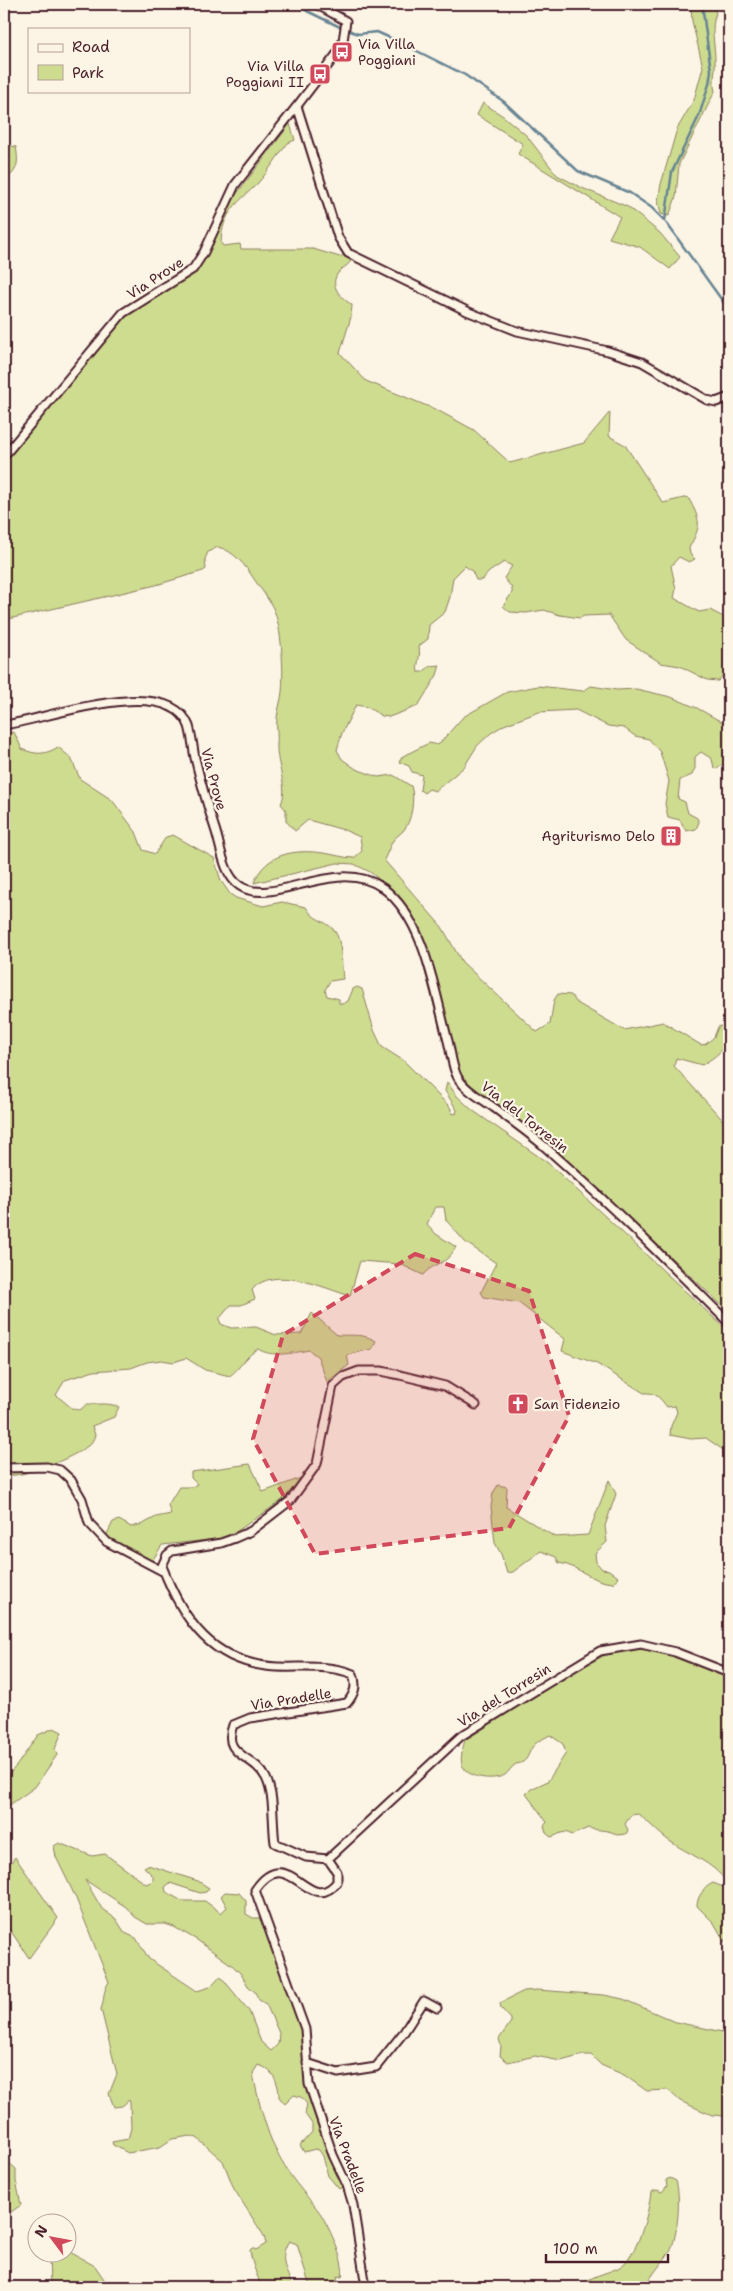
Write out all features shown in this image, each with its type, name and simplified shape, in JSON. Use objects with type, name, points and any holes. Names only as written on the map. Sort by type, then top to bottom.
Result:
[{"type":"street","points":[[316,4],[346,21],[344,38],[342,47],[297,106],[338,237],[348,253],[468,312],[517,331],[608,351],[642,362],[707,400],[716,402],[729,397]]},
{"type":"street","name":"Via Prove","points":[[4,456],[123,313],[193,269],[204,252],[235,185],[297,106]]},
{"type":"street","name":"Via Prove","points":[[4,725],[84,706],[119,701],[146,701],[167,706],[178,713],[188,724],[205,798],[229,874],[239,886],[257,892],[327,877],[350,877],[379,886]]},
{"type":"street","name":"Via del Torresin","points":[[379,886],[392,895],[414,927],[426,960],[458,1077],[472,1092],[542,1144],[616,1211],[729,1323]]},
{"type":"street","points":[[164,1572],[162,1566],[164,1560],[172,1551],[235,1538],[251,1531],[290,1501],[317,1464],[333,1386],[343,1377],[359,1371],[381,1371],[445,1386],[476,1405]]},
{"type":"street","points":[[4,1468],[47,1467],[60,1470],[71,1480],[82,1499],[89,1524],[107,1542],[164,1572]]},
{"type":"street","name":"Via Pradelle","points":[[164,1572],[197,1632],[231,1657],[275,1666],[339,1668],[353,1674],[357,1684],[353,1695],[346,1703],[250,1718],[233,1725],[229,1736],[232,1747],[258,1767],[266,1778],[272,1801],[275,1843],[306,1857],[328,1859],[337,1872],[337,1882],[331,1890],[322,1893],[313,1892],[290,1875],[278,1871],[269,1874],[255,1890],[305,2029],[309,2084],[353,2205],[366,2287]]},
{"type":"street","name":"Via del Torresin","points":[[328,1859],[461,1736],[600,1651],[641,1644],[676,1652],[729,1673]]},
{"type":"street","points":[[308,2063],[338,2073],[376,2067],[404,2032],[424,2001],[437,2008]]},
{"type":"highlighted area","points":[[415,1254],[529,1291],[569,1416],[509,1528],[315,1554],[253,1439],[283,1335]]},
{"type":"green space","points":[[691,4],[712,4],[716,13],[713,31],[715,91],[679,164],[676,197],[669,216],[661,214],[658,201],[661,184],[677,129],[694,100],[703,67],[692,21]]},
{"type":"green space","points":[[483,103],[503,116],[526,135],[557,175],[582,188],[628,207],[660,233],[680,257],[670,269],[640,247],[609,238],[620,217],[518,154],[523,144],[477,115]]},
{"type":"green space","points":[[290,124],[295,140],[288,143],[258,183],[232,209],[224,223],[221,243],[223,246],[240,244],[241,249],[313,249],[340,257],[343,255],[351,261],[337,274],[335,284],[336,289],[343,298],[352,305],[351,317],[340,353],[366,381],[437,410],[474,430],[510,463],[584,443],[610,412],[609,436],[625,445],[663,503],[688,497],[695,512],[698,528],[689,548],[690,554],[695,559],[689,562],[679,557],[671,566],[676,589],[674,598],[699,612],[710,610],[729,620],[729,668],[718,681],[707,680],[680,666],[661,663],[626,640],[609,615],[584,616],[580,618],[544,610],[526,613],[510,612],[503,606],[512,593],[512,588],[504,578],[512,566],[504,562],[489,572],[482,580],[476,580],[472,571],[465,566],[453,578],[445,612],[429,625],[428,639],[419,646],[418,672],[423,672],[430,666],[440,665],[437,675],[418,706],[389,717],[382,716],[367,707],[356,705],[342,733],[337,750],[342,759],[356,769],[378,777],[393,775],[411,786],[413,803],[409,822],[392,842],[384,860],[442,927],[462,962],[537,1032],[550,1024],[554,1000],[558,994],[571,995],[577,1003],[624,1030],[663,1022],[701,1045],[706,1044],[714,1037],[718,1027],[725,1025],[728,1029],[725,1046],[712,1059],[702,1065],[676,1058],[674,1066],[729,1127],[729,1312],[554,1148],[477,1095],[455,1071],[445,1048],[415,933],[385,884],[370,872],[354,864],[337,863],[254,883],[265,865],[282,855],[312,852],[354,858],[362,851],[360,837],[344,830],[308,820],[295,831],[286,821],[286,810],[281,804],[284,790],[277,753],[277,715],[282,692],[283,673],[282,649],[278,626],[276,616],[269,601],[239,559],[218,547],[208,552],[205,559],[206,569],[203,571],[156,585],[4,620],[4,460],[126,308],[138,298],[196,268],[232,200]]},
{"type":"green space","points":[[8,145],[16,147],[17,162],[13,173],[5,180],[7,187],[4,191],[4,147]]},
{"type":"green space","points":[[538,686],[583,691],[591,686],[617,690],[636,689],[671,697],[697,708],[729,726],[729,745],[724,753],[728,760],[717,769],[714,768],[712,759],[701,752],[695,757],[695,768],[692,775],[680,780],[678,799],[685,802],[688,813],[697,818],[699,822],[696,829],[686,831],[680,820],[668,817],[665,804],[669,781],[660,752],[649,739],[635,736],[624,728],[608,726],[576,710],[539,712],[504,725],[491,733],[477,746],[464,767],[435,791],[429,789],[424,793],[420,790],[422,775],[412,772],[409,766],[399,762],[403,756],[429,743],[438,745],[463,717],[507,692]]},
{"type":"green space","points":[[14,732],[22,749],[40,753],[49,752],[58,747],[71,758],[80,779],[112,800],[136,832],[143,850],[155,854],[166,837],[173,835],[214,858],[221,881],[230,894],[236,898],[263,906],[282,902],[306,907],[312,915],[333,929],[340,946],[343,979],[330,981],[325,990],[327,996],[339,999],[339,1003],[343,1004],[348,1001],[353,989],[357,987],[362,989],[374,1030],[382,1047],[404,1061],[450,1107],[452,1113],[456,1114],[457,1110],[445,1091],[447,1082],[457,1096],[472,1110],[548,1163],[729,1332],[729,1454],[706,1438],[691,1439],[670,1435],[671,1426],[677,1412],[675,1406],[667,1407],[660,1398],[644,1393],[597,1364],[562,1351],[565,1339],[519,1303],[484,1297],[481,1292],[496,1263],[465,1242],[446,1220],[444,1207],[435,1207],[427,1224],[436,1234],[456,1247],[448,1258],[423,1275],[400,1264],[360,1261],[350,1296],[299,1280],[273,1279],[261,1282],[252,1290],[255,1299],[241,1305],[231,1305],[219,1319],[221,1324],[231,1328],[256,1327],[276,1335],[301,1334],[312,1313],[337,1335],[362,1336],[376,1341],[372,1349],[347,1355],[349,1365],[327,1382],[318,1357],[309,1350],[276,1354],[258,1349],[230,1376],[205,1370],[186,1358],[174,1362],[161,1360],[147,1362],[131,1368],[94,1371],[65,1380],[56,1395],[73,1409],[80,1410],[87,1404],[115,1405],[119,1407],[114,1417],[92,1426],[95,1435],[92,1442],[82,1450],[48,1466],[23,1474],[4,1475],[4,1194],[10,1178],[4,1173],[4,734]]},
{"type":"green space","points":[[250,1464],[263,1492],[301,1478],[284,1499],[227,1538],[162,1545],[152,1561],[128,1551],[106,1536],[113,1522],[119,1520],[131,1527],[143,1524],[156,1517],[171,1514],[168,1505],[179,1487],[192,1487],[197,1484],[191,1478],[191,1472]]},
{"type":"green space","points":[[609,1480],[616,1494],[605,1526],[607,1542],[595,1553],[596,1562],[602,1569],[609,1570],[618,1577],[613,1583],[599,1580],[573,1567],[559,1563],[556,1557],[541,1551],[513,1572],[507,1573],[495,1543],[491,1507],[493,1493],[498,1485],[507,1487],[506,1507],[555,1537],[588,1535]]},
{"type":"green space","points":[[634,1649],[668,1652],[729,1676],[729,1949],[714,1923],[697,1906],[700,1896],[707,1887],[713,1883],[726,1888],[727,1883],[715,1869],[668,1840],[638,1814],[631,1815],[625,1824],[628,1830],[626,1834],[617,1835],[611,1832],[588,1828],[572,1835],[563,1832],[551,1837],[546,1833],[544,1826],[547,1822],[526,1794],[531,1789],[548,1781],[566,1753],[563,1744],[550,1735],[540,1740],[532,1747],[524,1761],[516,1764],[505,1775],[500,1777],[474,1776],[465,1769],[461,1762],[465,1740],[580,1668],[605,1655]]},
{"type":"green space","points":[[54,1728],[62,1732],[55,1749],[57,1755],[35,1787],[4,1809],[4,1780],[38,1735]]},
{"type":"green space","points":[[59,1843],[92,1856],[105,1854],[146,1884],[153,1881],[153,1876],[144,1867],[148,1865],[198,1881],[209,1888],[206,1892],[200,1893],[170,1883],[165,1887],[166,1892],[182,1901],[205,1901],[221,1913],[227,1907],[221,1896],[225,1892],[239,1893],[246,1901],[246,1914],[253,1918],[262,1918],[301,2026],[307,2050],[308,2080],[345,2186],[339,2189],[328,2176],[323,2156],[319,2150],[315,2149],[304,2152],[300,2145],[312,2132],[312,2124],[305,2114],[307,2104],[301,2097],[294,2095],[285,2104],[279,2097],[274,2077],[268,2070],[258,2065],[253,2073],[255,2084],[265,2122],[279,2157],[292,2178],[322,2216],[335,2242],[342,2270],[342,2277],[337,2276],[339,2287],[310,2287],[297,2244],[289,2241],[284,2253],[284,2264],[293,2287],[261,2287],[250,2250],[252,2248],[256,2250],[266,2244],[264,2236],[234,2189],[223,2161],[197,2138],[190,2136],[172,2139],[160,2147],[128,2153],[113,2145],[112,2142],[128,2139],[131,2128],[129,2100],[122,2106],[114,2107],[109,2094],[117,2074],[101,2009],[105,1989],[109,1982],[75,1896],[56,1857],[54,1846]],"holes":[[[85,1880],[126,1907],[135,1917],[147,1924],[165,1924],[174,1927],[197,1940],[233,1966],[255,1992],[259,2000],[266,2004],[279,2033],[278,2044],[271,2051],[261,2042],[249,2011],[222,1978],[219,1977],[210,1987],[197,1991],[149,1959],[136,1938],[125,1933],[116,1919],[102,1909]]]},
{"type":"green space","points":[[15,1857],[58,1918],[29,1958],[4,1921],[4,1872]]},
{"type":"green space","points":[[537,1990],[604,1995],[623,1999],[676,2022],[727,2033],[729,2035],[729,2111],[725,2116],[712,2115],[680,2101],[668,2090],[647,2091],[624,2075],[601,2065],[591,2055],[583,2055],[561,2061],[535,2056],[508,2062],[500,2056],[501,2046],[499,2039],[511,2022],[511,2019],[501,2008],[500,2003],[524,1991]]},
{"type":"green space","points":[[4,2133],[10,2151],[6,2155],[7,2161],[16,2169],[16,2181],[21,2205],[11,2212],[4,2208]]},
{"type":"green space","points":[[670,2178],[676,2181],[678,2188],[678,2216],[675,2236],[670,2251],[646,2287],[580,2287],[593,2278],[618,2268],[625,2263],[641,2234],[651,2192],[657,2190],[662,2192],[667,2186],[666,2180]]},
{"type":"green space","points":[[78,2257],[95,2266],[106,2282],[104,2286],[47,2287],[50,2285],[49,2264],[78,2264]]},
{"type":"waterway","points":[[297,4],[307,11],[358,34],[377,32],[399,42],[465,75],[503,101],[578,171],[630,193],[652,208],[665,221],[729,310]]},
{"type":"waterway","points":[[665,221],[672,172],[699,116],[709,84],[711,71],[702,4]]},
{"type":"place","name":"Via Villa Poggiani","points":[[342,52]]},
{"type":"place","name":"Via Villa Poggiani II","points":[[320,74]]},
{"type":"place","name":"Agriturismo Delo","points":[[671,836]]},
{"type":"place","name":"San Fidenzio","points":[[518,1404]]}]
